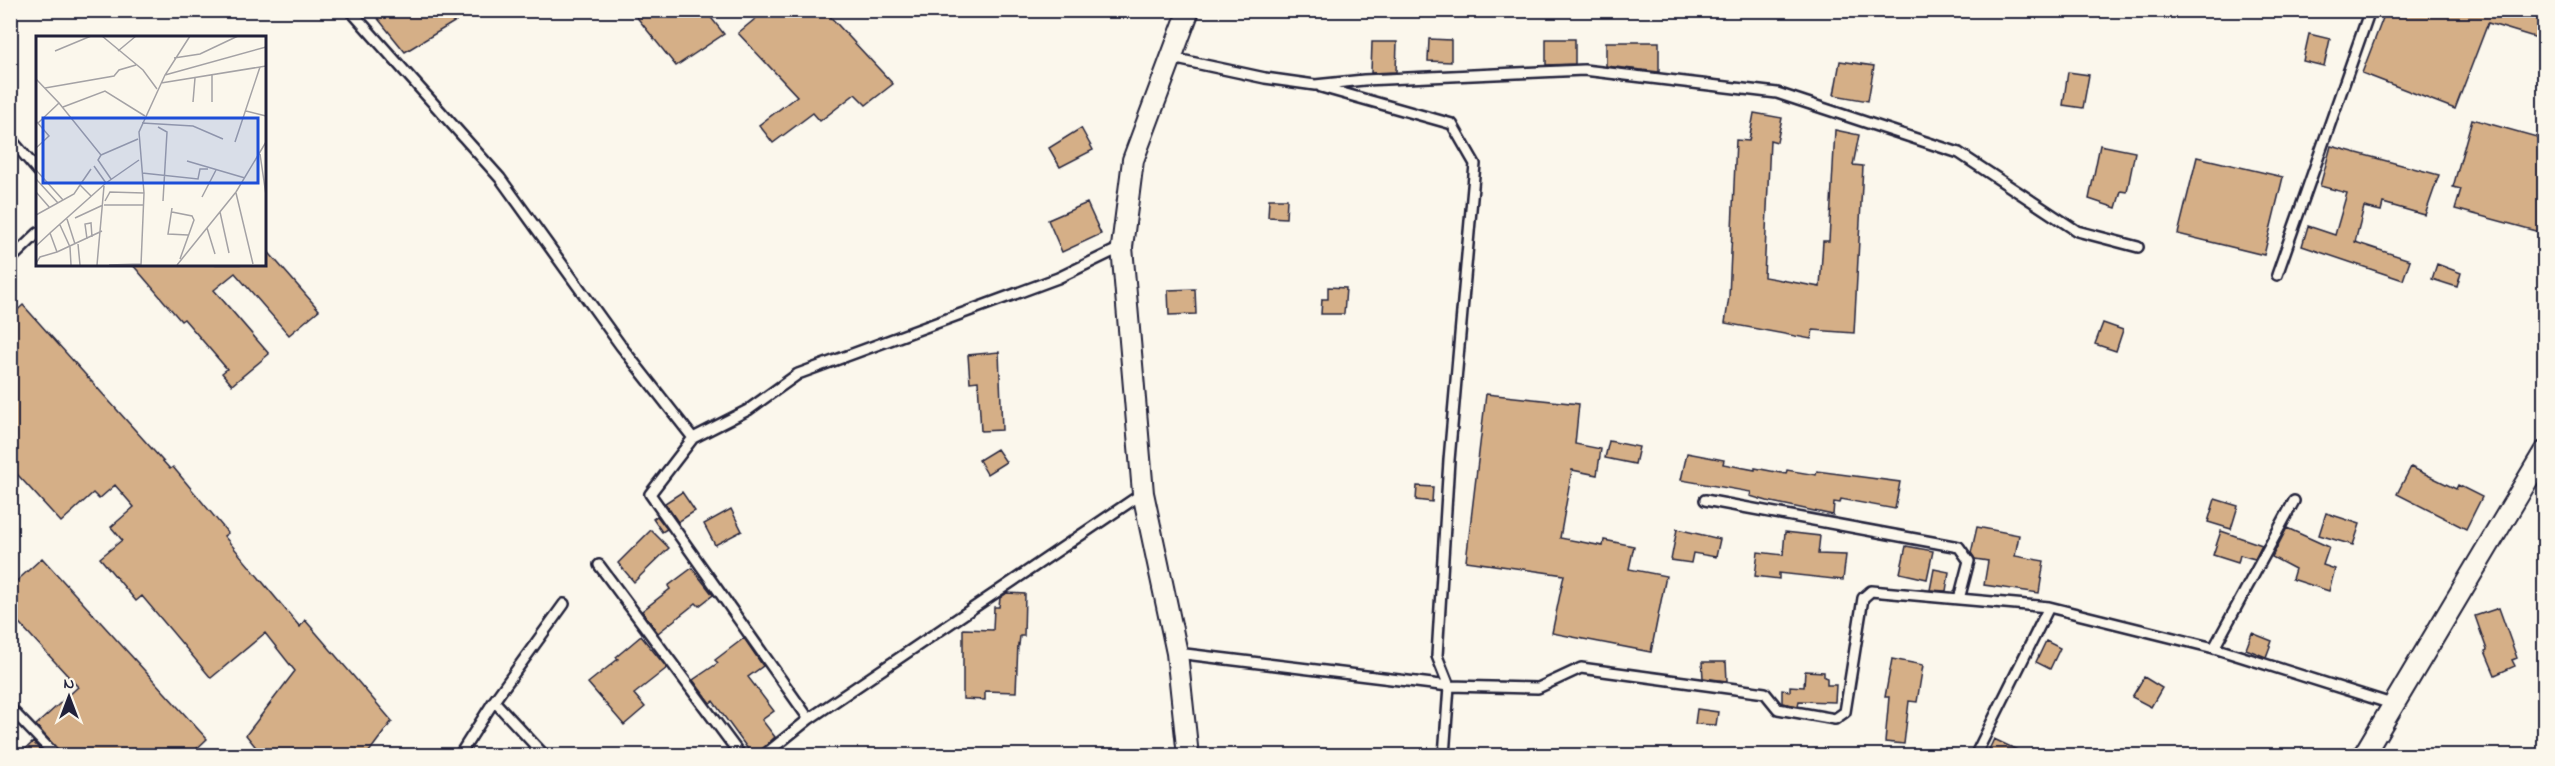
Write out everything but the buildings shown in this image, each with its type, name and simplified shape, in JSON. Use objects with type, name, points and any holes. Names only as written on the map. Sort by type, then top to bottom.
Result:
[{"type":"street","points":[[1188,756],[1177,653],[1143,492],[1122,247],[1133,160],[1189,10]]},
{"type":"street","points":[[2363,756],[2544,452]]},
{"type":"lane","points":[[350,10],[500,178],[621,346],[693,438]]},
{"type":"lane","points":[[2277,275],[2370,10]]},
{"type":"lane","points":[[1172,58],[1265,78],[1315,85],[1452,124],[1475,164],[1449,460],[1437,656],[1449,686],[1444,756]]},
{"type":"lane","points":[[1315,85],[1364,80],[1584,70],[1777,93],[1959,153],[2078,231],[2138,247]]},
{"type":"lane","points":[[10,138],[36,169]]},
{"type":"lane","points":[[10,260],[36,235]]},
{"type":"lane","points":[[808,718],[650,494],[693,438],[748,410],[798,374],[1058,278],[1122,247]]},
{"type":"lane","points":[[763,756],[808,718],[1143,492]]},
{"type":"lane","points":[[1705,500],[1959,547],[1969,561],[1959,599]]},
{"type":"lane","points":[[2214,648],[2294,501]]},
{"type":"lane","points":[[599,565],[741,756]]},
{"type":"lane","points":[[1177,653],[1449,686],[1538,688],[1581,668],[1765,693],[1778,709],[1835,719],[1845,712],[1863,598],[1871,591],[2049,607],[2214,648],[2395,705]]},
{"type":"lane","points":[[459,756],[494,701],[564,604]]},
{"type":"lane","points":[[1975,756],[2049,607]]},
{"type":"lane","points":[[494,701],[545,756]]},
{"type":"lane","points":[[10,708],[56,756]]}]
